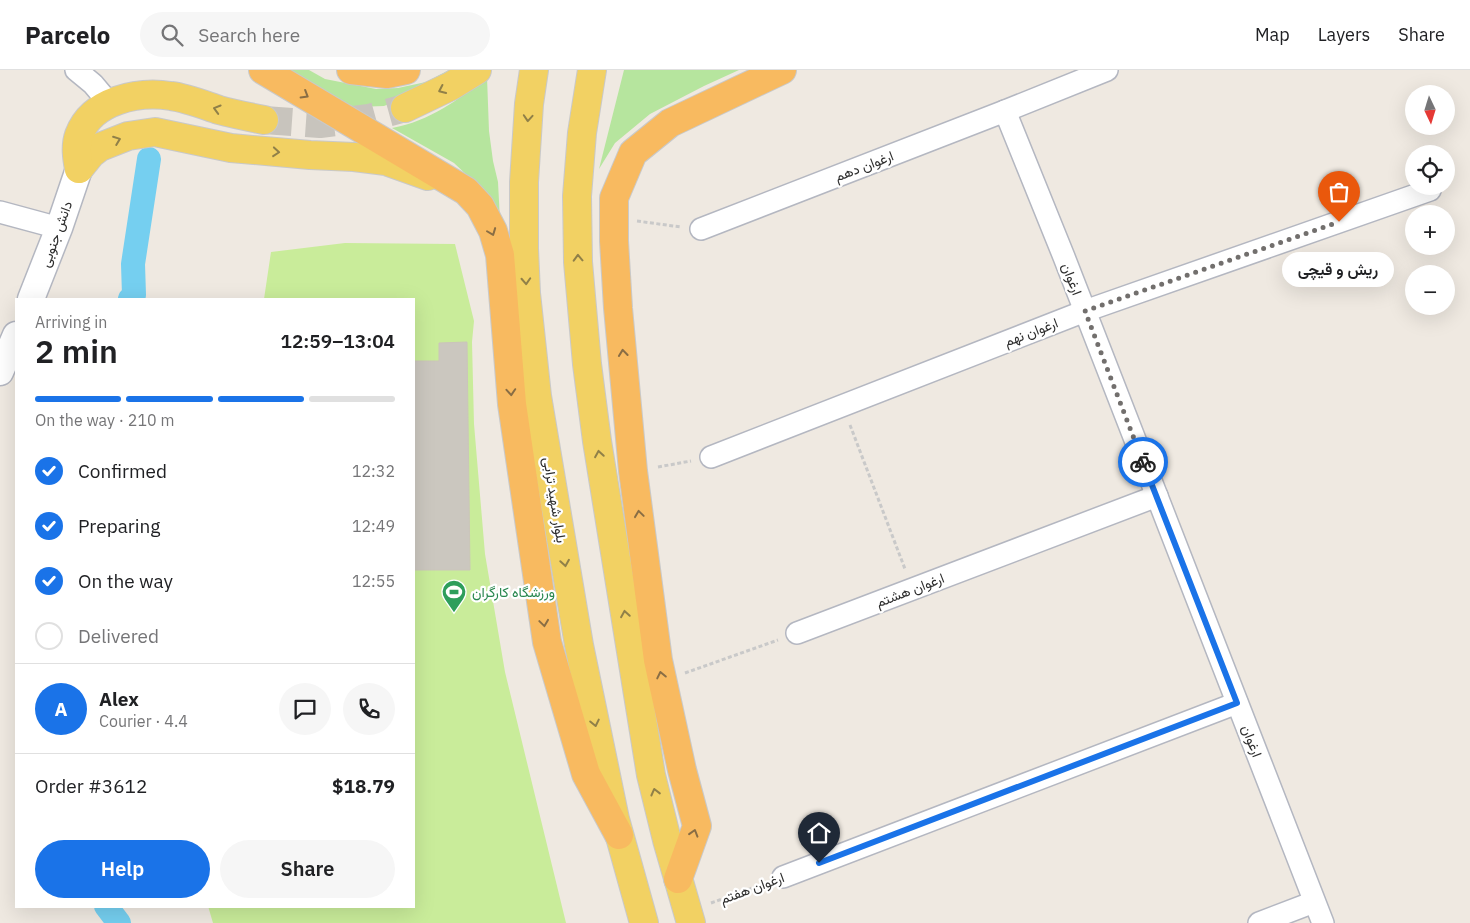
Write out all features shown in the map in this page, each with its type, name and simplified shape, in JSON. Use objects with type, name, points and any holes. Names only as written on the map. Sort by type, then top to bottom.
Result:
[{"type":"highway","points":[[263,70],[466,192],[480,206],[493,231],[500,255],[512,404],[547,642],[586,774],[620,835]]},
{"type":"highway","points":[[351,70],[387,74],[406,70]]},
{"type":"highway","points":[[678,879],[697,826],[682,770],[658,660],[633,471],[618,308],[614,198],[633,153],[670,123],[782,70]]},
{"type":"main road","points":[[405,108],[451,86],[477,70]]},
{"type":"main road","name":"بلوار شهید ترابی","points":[[534,70],[529,104],[524,182],[524,249],[526,293],[537,396],[579,645],[620,835],[644,923]]},
{"type":"main road","points":[[592,70],[582,133],[577,196],[578,262],[587,364],[597,440],[651,775],[689,918]]},
{"type":"main road","points":[[79,169],[76,150],[78,137],[83,126],[90,117],[109,103],[139,96],[171,96],[223,111],[264,120]]},
{"type":"main road","points":[[79,169],[100,147],[128,136],[155,132],[231,148],[386,161],[438,179],[466,192]]},
{"type":"street","points":[[76,70],[93,84],[109,103]]},
{"type":"street","name":"ارغوان دهم","points":[[701,229],[1107,70]]},
{"type":"street","name":"ارغوان","points":[[1005,111],[1085,311],[1323,923]]},
{"type":"street","name":"دانش جنوبی","points":[[31,298],[59,228],[79,169]]},
{"type":"street","name":"ارغوان نهم","points":[[711,457],[1085,311],[1416,195]]},
{"type":"street","points":[[0,212],[59,228]]},
{"type":"street","points":[[0,372],[15,337]]},
{"type":"street","name":"ارغوان هشتم","points":[[797,633],[1157,496]]},
{"type":"street","name":"ارغوان هفتم","points":[[783,877],[1237,703]]},
{"type":"street","points":[[1259,923],[1314,902]]},
{"type":"path","points":[[614,219],[701,229]]},
{"type":"path","points":[[842,406],[913,589]]},
{"type":"path","points":[[633,471],[711,457]]},
{"type":"path","points":[[662,681],[797,633]]},
{"type":"path","name":"ارغوان هفتم","points":[[689,918],[783,877]]},
{"type":"green space","points":[[274,70],[309,70],[325,79],[376,89],[398,88],[426,82],[449,70],[461,70],[436,85],[384,106],[357,107],[330,101]]},
{"type":"green space","points":[[624,70],[739,70],[650,114],[615,143],[599,169]]},
{"type":"green space","points":[[487,77],[489,131],[498,182],[501,240],[471,179],[454,163],[392,128],[406,125],[431,115],[465,94]]},
{"type":"green space","name":"ورزشگاه کارگران","points":[[345,243],[455,244],[474,321],[472,342],[474,424],[485,554],[505,672],[566,923],[213,923],[209,908],[415,908],[415,298],[264,298],[271,252]]},
{"type":"building","points":[[467,342],[470,570],[415,570],[415,361],[439,361],[439,343]]},
{"type":"waterway","points":[[131,298],[134,295],[133,264],[149,159]]},
{"type":"waterway","points":[[108,908],[119,923]]},
{"type":"tunnel","points":[[264,120],[320,124],[369,118],[405,108]]},
{"type":"way so far","points":[[1143,462],[1085,311],[1339,222]]},
{"type":"place","name":"ریش و قیچی","points":[[1339,222]]},
{"type":"place","name":"ورزشگاه کارگران","points":[[454,613]]},
{"type":"route","points":[[819,863],[1237,703],[1143,462]]}]
